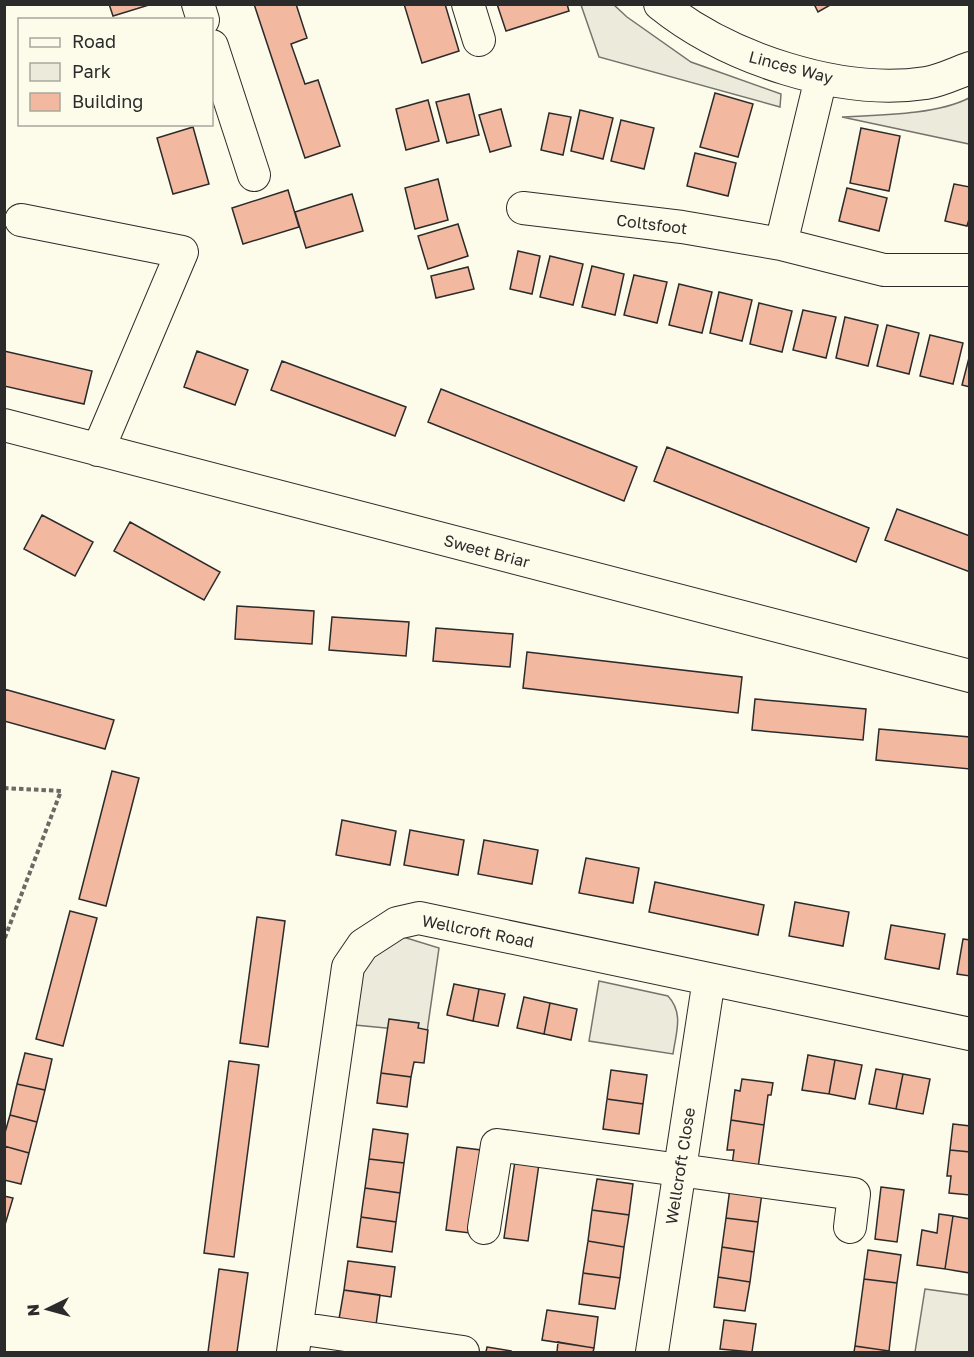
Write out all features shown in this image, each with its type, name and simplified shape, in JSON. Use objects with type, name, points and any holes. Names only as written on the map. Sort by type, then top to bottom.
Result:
[{"type":"street","points":[[468,4],[479,40]]},
{"type":"street","name":"Linces Way","points":[[660,4],[681,22],[742,54],[821,78],[879,86],[927,83],[969,68]]},
{"type":"street","points":[[213,49],[254,175]]},
{"type":"street","points":[[781,244],[821,78]]},
{"type":"street","name":"Coltsfoot","points":[[523,208],[682,227],[781,244],[884,270],[969,270]]},
{"type":"street","points":[[21,220],[182,252],[98,450]]},
{"type":"street","name":"Sweet Briar","points":[[4,425],[969,676]]},
{"type":"street","name":"Wellcroft Road","points":[[295,1340],[348,968],[363,945],[397,923],[419,918],[969,1034]]},
{"type":"street","name":"Wellcroft Close","points":[[652,1353],[709,979]]},
{"type":"street","points":[[484,1228],[497,1145],[854,1194],[850,1227]]},
{"type":"street","points":[[295,1340],[463,1353]]},
{"type":"path","points":[[4,788],[61,791],[4,940]]},
{"type":"green space","points":[[581,5],[614,5],[627,17],[691,62],[781,94],[780,107],[599,57]]},
{"type":"green space","points":[[969,98],[969,144],[842,117],[924,111],[956,104]]},
{"type":"green space","points":[[400,936],[439,948],[427,1032],[355,1025],[360,972],[371,952]]},
{"type":"green space","points":[[599,981],[668,996],[676,1009],[677,1016],[673,1054],[589,1041]]},
{"type":"green space","points":[[925,1289],[969,1295],[969,1352],[915,1352]]},
{"type":"building","points":[[109,4],[149,4],[149,5],[113,16]]},
{"type":"building","points":[[254,4],[296,4],[307,38],[291,44],[305,84],[318,80],[340,146],[305,158]]},
{"type":"building","points":[[404,4],[445,4],[459,51],[422,63]]},
{"type":"building","points":[[497,4],[567,4],[569,11],[506,31]]},
{"type":"building","points":[[814,4],[832,4],[818,12]]},
{"type":"building","points":[[715,93],[753,104],[738,157],[700,147]]},
{"type":"building","points":[[469,94],[479,135],[447,143],[436,102]]},
{"type":"building","points":[[428,100],[439,141],[406,150],[396,109]]},
{"type":"building","points":[[501,109],[511,146],[490,152],[479,115]]},
{"type":"building","points":[[580,110],[613,118],[603,159],[571,151]]},
{"type":"building","points":[[549,113],[571,117],[563,155],[541,150]]},
{"type":"building","points":[[621,120],[654,128],[644,169],[611,161]]},
{"type":"building","points":[[193,127],[209,184],[173,194],[157,138]]},
{"type":"building","points":[[861,128],[900,136],[889,191],[850,183]]},
{"type":"building","points":[[695,153],[736,163],[728,196],[687,186]]},
{"type":"building","points":[[438,179],[448,220],[415,229],[405,188]]},
{"type":"building","points":[[954,184],[970,187],[970,216],[967,226],[945,221]]},
{"type":"building","points":[[847,188],[887,198],[879,231],[839,221]]},
{"type":"building","points":[[288,190],[299,227],[243,244],[232,208]]},
{"type":"building","points":[[352,194],[363,231],[306,248],[295,212]]},
{"type":"building","points":[[458,224],[468,256],[428,269],[418,236]]},
{"type":"building","points":[[518,251],[540,256],[532,294],[510,289]]},
{"type":"building","points":[[550,256],[583,264],[573,305],[540,297]]},
{"type":"building","points":[[592,266],[624,274],[615,315],[582,307]]},
{"type":"building","points":[[468,267],[474,289],[436,298],[431,276]]},
{"type":"building","points":[[634,275],[667,282],[657,323],[624,315]]},
{"type":"building","points":[[679,284],[712,292],[702,333],[669,325]]},
{"type":"building","points":[[719,292],[752,300],[742,341],[710,333]]},
{"type":"building","points":[[759,303],[792,311],[782,352],[750,344]]},
{"type":"building","points":[[803,310],[836,317],[826,358],[793,350]]},
{"type":"building","points":[[845,317],[878,325],[868,366],[836,358]]},
{"type":"building","points":[[887,325],[919,333],[909,374],[877,366]]},
{"type":"building","points":[[930,335],[963,343],[953,384],[920,376]]},
{"type":"building","points":[[4,351],[92,371],[84,404],[4,386]]},
{"type":"building","points":[[197,351],[248,370],[235,405],[184,387]]},
{"type":"building","points":[[970,354],[970,387],[962,385]]},
{"type":"building","points":[[282,361],[406,407],[395,436],[271,390]]},
{"type":"building","points":[[441,389],[637,467],[624,501],[428,422]]},
{"type":"building","points":[[667,447],[869,528],[856,562],[654,481]]},
{"type":"building","points":[[897,509],[970,536],[970,572],[885,540]]},
{"type":"building","points":[[42,515],[93,542],[75,576],[24,549]]},
{"type":"building","points":[[130,522],[220,572],[204,600],[114,551]]},
{"type":"building","points":[[237,606],[314,611],[312,644],[235,639]]},
{"type":"building","points":[[332,617],[409,622],[406,656],[329,650]]},
{"type":"building","points":[[436,628],[513,634],[510,667],[433,661]]},
{"type":"building","points":[[527,652],[742,677],[738,713],[523,688]]},
{"type":"building","points":[[4,689],[114,720],[105,749],[4,721]]},
{"type":"building","points":[[755,699],[866,709],[863,740],[752,730]]},
{"type":"building","points":[[879,729],[970,737],[970,769],[876,760]]},
{"type":"building","points":[[112,771],[139,778],[106,906],[79,899]]},
{"type":"building","points":[[342,820],[396,831],[390,865],[336,855]]},
{"type":"building","points":[[410,830],[464,840],[458,875],[404,865]]},
{"type":"building","points":[[484,840],[538,850],[532,884],[478,874]]},
{"type":"building","points":[[586,858],[639,868],[633,903],[579,893]]},
{"type":"building","points":[[655,882],[764,905],[758,935],[649,912]]},
{"type":"building","points":[[795,902],[849,912],[843,946],[789,936]]},
{"type":"building","points":[[70,911],[97,918],[63,1046],[36,1039]]},
{"type":"building","points":[[257,917],[285,921],[268,1047],[240,1043]]},
{"type":"building","points":[[891,925],[945,934],[939,969],[885,959]]},
{"type":"building","points":[[963,939],[970,940],[970,976],[957,974]]},
{"type":"building","points":[[454,984],[479,989],[473,1021],[447,1015]]},
{"type":"building","points":[[479,989],[505,994],[498,1026],[473,1021]]},
{"type":"building","points":[[524,997],[550,1003],[544,1034],[517,1028]]},
{"type":"building","points":[[550,1003],[577,1009],[571,1040],[544,1034]]},
{"type":"building","points":[[389,1019],[419,1023],[418,1028],[428,1030],[424,1063],[414,1062],[411,1077],[381,1073]]},
{"type":"building","points":[[25,1053],[52,1059],[45,1090],[17,1084]]},
{"type":"building","points":[[808,1055],[835,1060],[829,1094],[802,1090]]},
{"type":"building","points":[[835,1060],[862,1065],[855,1099],[829,1094]]},
{"type":"building","points":[[229,1061],[259,1065],[234,1257],[204,1253]]},
{"type":"building","points":[[876,1069],[903,1074],[896,1109],[869,1104]]},
{"type":"building","points":[[611,1070],[647,1075],[643,1104],[607,1099]]},
{"type":"building","points":[[381,1073],[411,1077],[407,1107],[377,1103]]},
{"type":"building","points":[[903,1074],[930,1079],[923,1114],[896,1109]]},
{"type":"building","points":[[742,1079],[773,1083],[771,1095],[768,1095],[764,1125],[731,1120],[735,1090],[740,1091]]},
{"type":"building","points":[[17,1084],[45,1090],[37,1122],[10,1115]]},
{"type":"building","points":[[607,1099],[643,1104],[639,1134],[603,1129]]},
{"type":"building","points":[[10,1115],[37,1122],[29,1153],[4,1146],[4,1136]]},
{"type":"building","points":[[731,1120],[764,1125],[758,1168],[732,1165],[734,1150],[727,1150]]},
{"type":"building","points":[[953,1124],[970,1126],[970,1152],[950,1150]]},
{"type":"building","points":[[373,1129],[408,1134],[404,1163],[369,1159]]},
{"type":"building","points":[[4,1146],[29,1153],[21,1184],[4,1180]]},
{"type":"building","points":[[457,1147],[481,1150],[470,1233],[446,1230]]},
{"type":"building","points":[[950,1150],[970,1152],[970,1195],[949,1193],[951,1176],[947,1176]]},
{"type":"building","points":[[516,1154],[540,1157],[528,1241],[504,1238]]},
{"type":"building","points":[[369,1159],[404,1163],[400,1193],[365,1188]]},
{"type":"building","points":[[597,1179],[633,1184],[629,1215],[592,1210]]},
{"type":"building","points":[[881,1187],[904,1190],[897,1242],[875,1239]]},
{"type":"building","points":[[365,1188],[400,1193],[396,1222],[361,1217]]},
{"type":"building","points":[[730,1188],[762,1193],[758,1222],[726,1218]]},
{"type":"building","points":[[4,1196],[13,1198],[4,1228]]},
{"type":"building","points":[[592,1210],[629,1215],[624,1247],[588,1241]]},
{"type":"building","points":[[939,1214],[953,1216],[945,1269],[917,1265],[922,1230],[937,1233]]},
{"type":"building","points":[[953,1216],[970,1219],[970,1273],[945,1269]]},
{"type":"building","points":[[361,1217],[396,1222],[392,1252],[357,1247]]},
{"type":"building","points":[[726,1218],[758,1222],[754,1252],[722,1247]]},
{"type":"building","points":[[588,1241],[624,1247],[620,1278],[583,1273]]},
{"type":"building","points":[[722,1247],[754,1252],[750,1282],[718,1277]]},
{"type":"building","points":[[868,1250],[901,1255],[897,1283],[864,1279]]},
{"type":"building","points":[[348,1261],[395,1267],[391,1297],[344,1290]]},
{"type":"building","points":[[219,1269],[248,1273],[237,1352],[208,1352]]},
{"type":"building","points":[[583,1273],[620,1278],[615,1309],[579,1304]]},
{"type":"building","points":[[718,1277],[750,1282],[745,1311],[714,1307]]},
{"type":"building","points":[[864,1279],[897,1283],[889,1351],[855,1346]]},
{"type":"building","points":[[344,1290],[380,1295],[376,1325],[339,1319]]},
{"type":"building","points":[[547,1310],[598,1317],[594,1348],[542,1340]]},
{"type":"building","points":[[724,1320],[756,1324],[752,1352],[720,1349]]},
{"type":"building","points":[[558,1342],[594,1348],[593,1352],[557,1352]]},
{"type":"building","points":[[855,1346],[889,1351],[854,1352]]},
{"type":"building","points":[[487,1347],[511,1351],[511,1352],[486,1352]]}]
